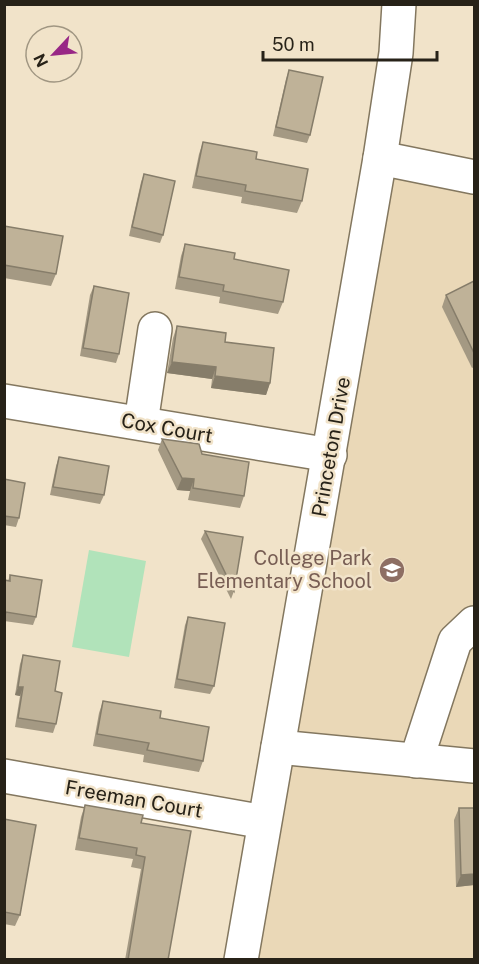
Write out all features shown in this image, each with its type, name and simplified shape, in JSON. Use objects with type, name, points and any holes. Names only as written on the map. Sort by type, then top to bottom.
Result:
[{"type":"street","name":"Princeton Drive","points":[[241,960],[380,158],[396,53],[399,4]]},
{"type":"street","points":[[380,158],[474,177]]},
{"type":"street","points":[[141,423],[155,329]]},
{"type":"street","name":"Cox Court","points":[[4,401],[330,455]]},
{"type":"street","points":[[416,761],[455,641],[474,623]]},
{"type":"street","points":[[278,747],[474,766]]},
{"type":"street","name":"Freeman Court","points":[[4,776],[264,822]]},
{"type":"shaded area","name":"College Park Elementary School","points":[[383,156],[474,180],[474,959],[240,960]]},
{"type":"green space","points":[[89,550],[146,561],[129,657],[72,647]]},
{"type":"building","points":[[289,70],[323,77],[310,135],[276,127]]},
{"type":"building","points":[[203,142],[257,152],[256,159],[308,169],[302,201],[245,191],[246,185],[196,176]]},
{"type":"building","points":[[144,174],[175,181],[163,235],[132,227]]},
{"type":"building","points":[[4,226],[63,236],[56,274],[4,265]]},
{"type":"building","points":[[185,244],[235,253],[234,259],[289,270],[283,302],[223,291],[224,285],[179,277]]},
{"type":"building","points":[[474,281],[474,353],[446,295]]},
{"type":"building","points":[[94,286],[129,293],[119,354],[83,348]]},
{"type":"building","points":[[177,326],[226,333],[225,342],[274,348],[270,383],[215,376],[216,367],[172,362]]},
{"type":"building","points":[[162,439],[199,444],[202,454],[249,462],[244,496],[193,488],[194,479],[182,478]]},
{"type":"building","points":[[59,457],[109,466],[104,495],[53,487]]},
{"type":"building","points":[[4,479],[25,483],[19,518],[4,516]]},
{"type":"building","points":[[205,531],[243,537],[234,591]]},
{"type":"building","points":[[10,575],[42,580],[36,617],[6,612],[4,618],[4,580],[10,581]]},
{"type":"building","points":[[188,617],[225,623],[214,686],[177,679]]},
{"type":"building","points":[[23,655],[60,661],[55,691],[62,693],[56,724],[18,718],[23,687],[18,687]]},
{"type":"building","points":[[103,701],[161,711],[160,718],[209,727],[203,761],[147,750],[149,743],[97,734]]},
{"type":"building","points":[[85,805],[143,815],[141,823],[191,831],[168,960],[128,960],[145,857],[136,855],[137,848],[79,838]]},
{"type":"building","points":[[459,808],[474,808],[474,874],[461,875]]},
{"type":"building","points":[[4,819],[36,825],[20,915],[4,912]]},
{"type":"place","name":"College Park Elementary School","points":[[392,570]]}]
